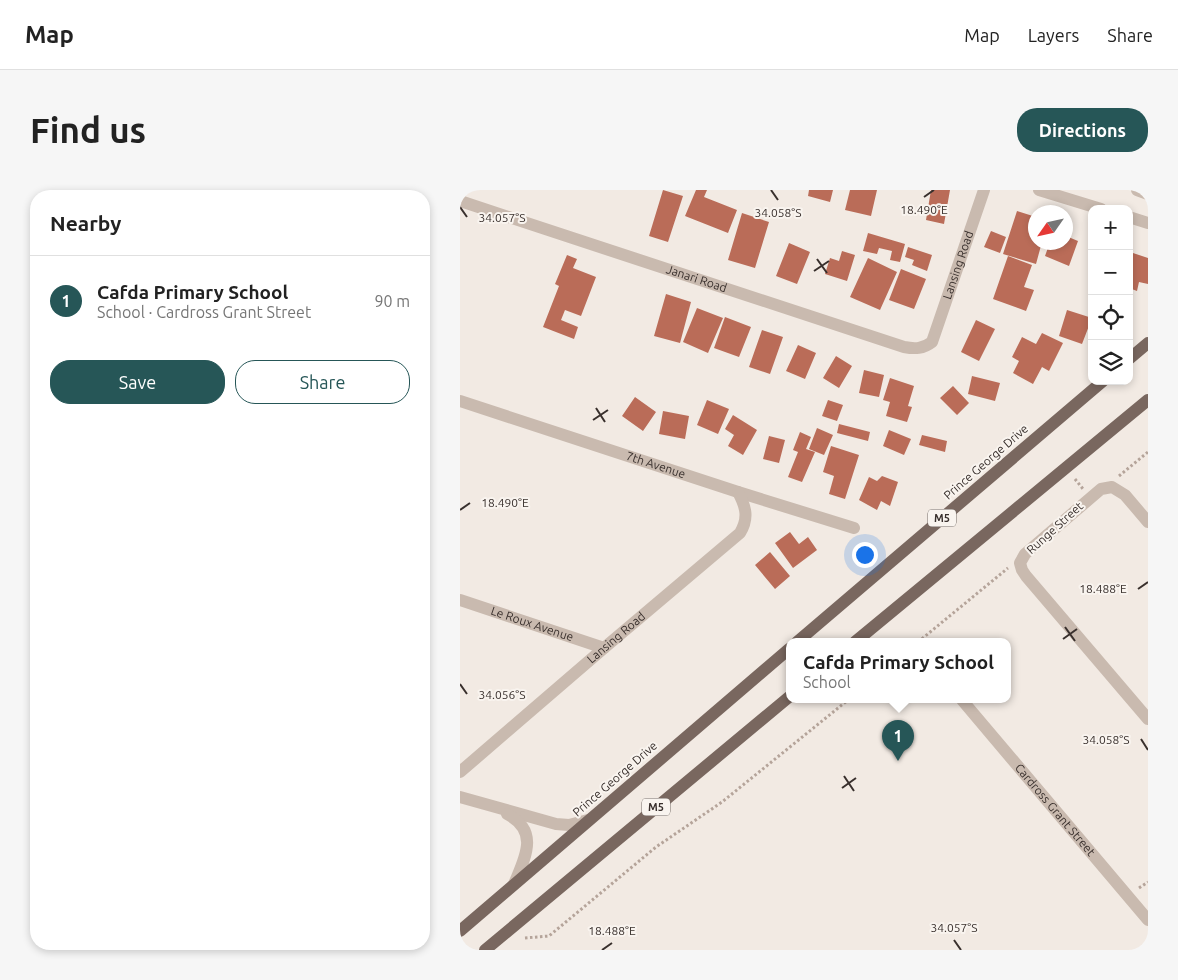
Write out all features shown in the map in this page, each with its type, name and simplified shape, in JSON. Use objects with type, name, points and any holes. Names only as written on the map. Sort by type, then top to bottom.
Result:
[{"type":"main road","points":[[1133,356],[1148,343]]},
{"type":"main road","name":"Prince George Drive","points":[[802,638],[1098,385]]},
{"type":"main road","points":[[861,638],[1148,400]]},
{"type":"main road","name":"Prince George Drive","points":[[460,931],[786,652]]},
{"type":"main road","name":"M5","points":[[487,948],[786,699]]},
{"type":"street","name":"Lansing Road","points":[[932,342],[984,190]]},
{"type":"street","points":[[1039,190],[1071,195],[1092,205]]},
{"type":"street","points":[[1137,190],[1148,194]]},
{"type":"street","name":"Janari Road","points":[[460,201],[904,347],[920,348],[932,342]]},
{"type":"street","points":[[1133,218],[1148,223]]},
{"type":"street","name":"7th Avenue","points":[[460,401],[854,528]]},
{"type":"street","points":[[1115,482],[1148,522]]},
{"type":"street","name":"Runge Street","points":[[1115,482],[1090,497],[1025,554],[1020,563],[1026,576],[1148,719]]},
{"type":"street","name":"Lansing Road","points":[[460,772],[740,534],[745,525],[746,515],[744,504],[738,492]]},
{"type":"street","name":"Le Roux Avenue","points":[[460,600],[604,648]]},
{"type":"street","name":"Cardross Grant Street","points":[[965,703],[1148,920]]},
{"type":"street","points":[[460,797],[556,824],[569,825],[588,820]]},
{"type":"street","points":[[496,808],[520,822],[527,836],[528,847],[514,884]]},
{"type":"path","points":[[1115,482],[1148,452]]},
{"type":"path","points":[[923,638],[1011,566]]},
{"type":"path","points":[[525,938],[549,936],[656,847],[722,802],[844,703]]},
{"type":"building","points":[[663,190],[683,196],[668,242],[649,236]]},
{"type":"building","points":[[696,190],[707,190],[704,197],[737,210],[728,233],[685,216]]},
{"type":"building","points":[[809,190],[833,190],[830,202],[808,196]]},
{"type":"building","points":[[850,190],[877,190],[871,216],[845,210]]},
{"type":"building","points":[[931,190],[950,190],[944,224],[926,220]]},
{"type":"building","points":[[1017,211],[1028,214],[1028,250],[1040,250],[1036,264],[1003,254]]},
{"type":"building","points":[[742,213],[769,222],[755,268],[728,260]]},
{"type":"building","points":[[991,231],[1006,237],[1000,253],[984,247]]},
{"type":"building","points":[[868,233],[905,244],[900,262],[890,260],[892,251],[879,248],[877,254],[863,251]]},
{"type":"building","points":[[1073,239],[1078,241],[1069,266],[1045,256],[1047,250],[1073,250]]},
{"type":"building","points":[[789,243],[810,252],[797,284],[776,276]]},
{"type":"building","points":[[908,247],[932,255],[927,271],[912,265],[914,260],[905,257]]},
{"type":"building","points":[[842,251],[855,255],[847,281],[825,274],[830,258],[839,261]]},
{"type":"building","points":[[1133,253],[1148,258],[1148,284],[1139,282],[1137,291],[1133,290]]},
{"type":"building","points":[[567,255],[577,259],[573,268],[596,277],[581,316],[565,310],[561,320],[578,327],[574,339],[543,327],[559,286],[555,284]]},
{"type":"building","points":[[1008,256],[1032,265],[1024,287],[1034,290],[1026,311],[993,299]]},
{"type":"building","points":[[868,258],[897,272],[880,310],[850,297]]},
{"type":"building","points":[[901,269],[926,279],[914,309],[889,300]]},
{"type":"building","points":[[666,294],[691,302],[680,343],[654,336]]},
{"type":"building","points":[[697,308],[723,318],[708,353],[683,342]]},
{"type":"building","points":[[1067,310],[1088,317],[1088,328],[1082,344],[1059,336]]},
{"type":"building","points":[[725,317],[751,327],[739,357],[714,348]]},
{"type":"building","points":[[976,320],[995,329],[979,361],[961,352]]},
{"type":"building","points":[[762,330],[783,337],[770,374],[749,367]]},
{"type":"building","points":[[1042,333],[1063,343],[1049,371],[1042,367],[1033,384],[1013,373],[1019,361],[1012,357],[1022,337],[1036,344]]},
{"type":"building","points":[[798,345],[816,353],[805,379],[786,371]]},
{"type":"building","points":[[836,356],[852,366],[839,388],[823,378]]},
{"type":"building","points":[[864,370],[884,375],[879,397],[859,393]]},
{"type":"building","points":[[972,376],[1000,383],[995,401],[968,394]]},
{"type":"building","points":[[890,378],[914,386],[908,406],[912,407],[907,422],[886,416],[890,402],[883,400]]},
{"type":"building","points":[[953,386],[969,403],[957,415],[940,398]]},
{"type":"building","points":[[635,397],[656,412],[643,431],[622,416]]},
{"type":"building","points":[[707,400],[729,409],[718,434],[697,425]]},
{"type":"building","points":[[828,400],[843,405],[837,421],[822,416]]},
{"type":"building","points":[[663,411],[689,416],[685,439],[659,434]]},
{"type":"building","points":[[733,415],[757,430],[743,455],[728,446],[734,435],[725,429]]},
{"type":"building","points":[[839,424],[870,432],[868,441],[837,433]]},
{"type":"building","points":[[817,428],[833,435],[824,455],[809,449]]},
{"type":"building","points":[[889,430],[911,439],[904,455],[883,446]]},
{"type":"building","points":[[800,432],[811,437],[806,449],[815,452],[802,482],[788,477],[798,452],[793,450]]},
{"type":"building","points":[[922,435],[947,441],[945,452],[919,445]]},
{"type":"building","points":[[769,436],[785,440],[779,463],[763,459]]},
{"type":"building","points":[[831,446],[859,455],[845,499],[829,494],[834,476],[823,472]]},
{"type":"building","points":[[882,476],[898,482],[890,506],[881,501],[877,510],[859,500],[869,477],[877,481]]},
{"type":"building","points":[[790,532],[799,544],[808,537],[817,550],[793,568],[775,543]]},
{"type":"building","points":[[770,552],[790,576],[775,589],[755,565]]},
{"type":"place","name":"Cafda Primary School","points":[[898,761]]}]
